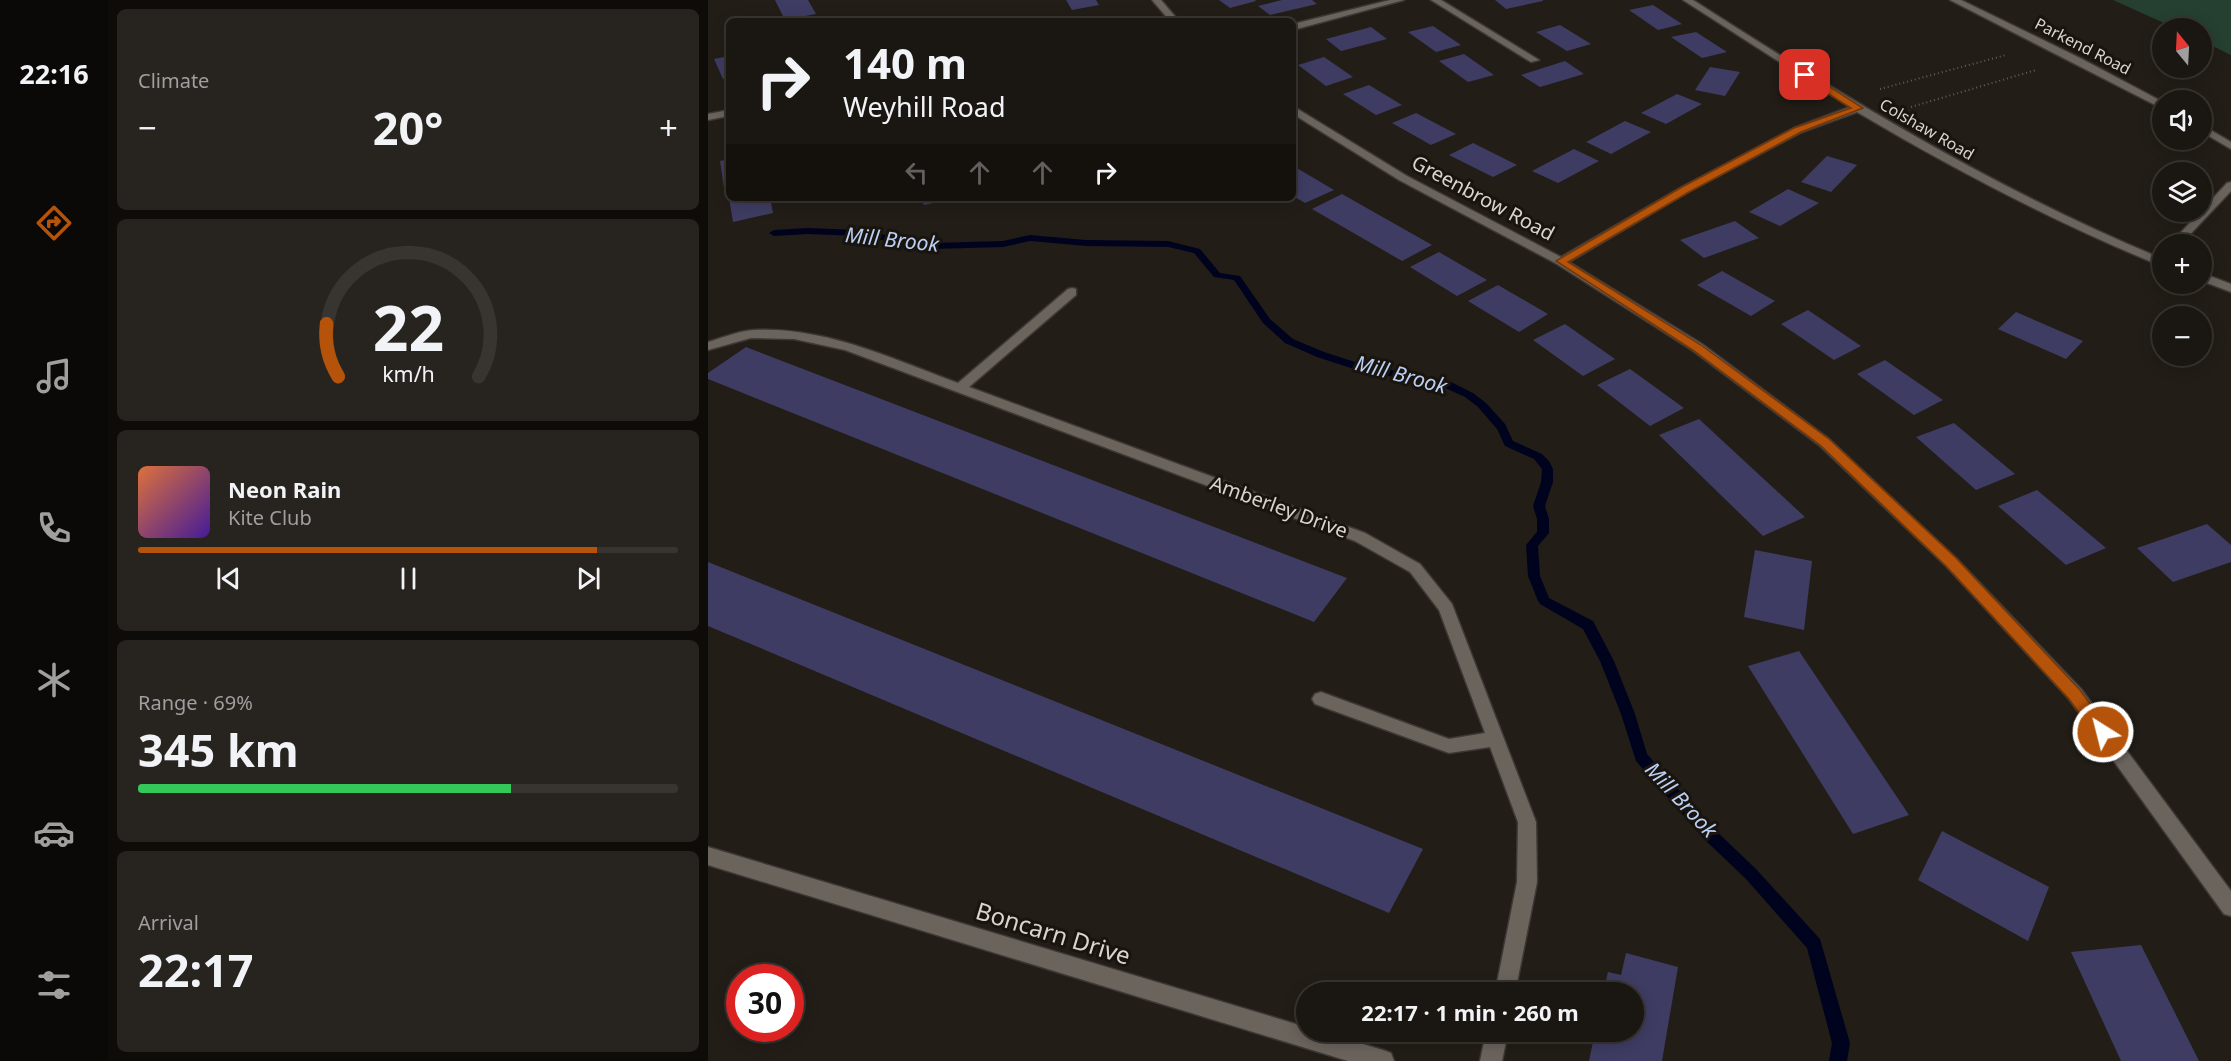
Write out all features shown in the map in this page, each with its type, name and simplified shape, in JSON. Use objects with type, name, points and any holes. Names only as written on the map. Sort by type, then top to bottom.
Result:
[{"type":"street","points":[[1156,0],[1172,18]]},
{"type":"street","points":[[1296,26],[1400,0]]},
{"type":"street","points":[[1435,0],[1534,60]]},
{"type":"street","name":"Colshaw Road","points":[[1687,0],[1843,99],[1995,188],[2152,256]]},
{"type":"street","name":"Parkend Road","points":[[1954,0],[2152,100]]},
{"type":"street","points":[[1561,261],[1686,189],[1798,130],[1858,108]]},
{"type":"street","name":"Greenbrow Road","points":[[1296,112],[1403,178],[1561,261],[1697,347],[1824,442],[1951,562],[2075,694],[2231,907]]},
{"type":"street","points":[[708,117],[726,114]]},
{"type":"street","points":[[2212,134],[2231,146]]},
{"type":"street","points":[[2184,234],[2231,185]]},
{"type":"street","points":[[2212,281],[2231,288]]},
{"type":"street","points":[[960,388],[1072,292]]},
{"type":"street","name":"Amberley Drive","points":[[708,346],[751,334],[794,335],[849,347],[1360,537],[1415,568],[1446,608],[1527,822],[1527,882],[1507,982]]},
{"type":"street","points":[[1321,699],[1449,746],[1494,739]]},
{"type":"street","name":"Boncarn Drive","points":[[708,856],[1383,1061]]},
{"type":"street","points":[[1491,1061],[1495,1042]]},
{"type":"path","points":[[1843,99],[2044,44]]},
{"type":"path","points":[[1874,117],[2074,59]]},
{"type":"green space","points":[[2113,0],[2231,0],[2231,55],[2212,46],[2212,18],[2153,18]]},
{"type":"building","points":[[775,0],[808,0],[816,14],[795,18],[784,18]]},
{"type":"building","points":[[1066,0],[1096,0],[1099,5],[1072,10]]},
{"type":"building","points":[[1219,0],[1255,0],[1256,1],[1230,8]]},
{"type":"building","points":[[1282,0],[1312,0],[1317,4],[1270,15],[1258,6]]},
{"type":"building","points":[[1495,0],[1543,0],[1543,1],[1506,9]]},
{"type":"building","points":[[1653,5],[1682,24],[1658,30],[1629,10]]},
{"type":"building","points":[[1560,25],[1591,44],[1567,51],[1536,32]]},
{"type":"building","points":[[1433,26],[1461,45],[1436,52],[1408,32]]},
{"type":"building","points":[[1371,27],[1387,39],[1341,51],[1326,39]]},
{"type":"building","points":[[1696,32],[1727,52],[1702,58],[1671,37]]},
{"type":"building","points":[[1464,54],[1494,75],[1468,82],[1439,61]]},
{"type":"building","points":[[726,57],[726,78],[723,79],[714,59]]},
{"type":"building","points":[[1324,57],[1353,77],[1326,86],[1298,65]]},
{"type":"building","points":[[1565,61],[1584,74],[1540,87],[1521,75]]},
{"type":"building","points":[[1710,67],[1740,72],[1725,96],[1695,90]]},
{"type":"building","points":[[1369,85],[1402,105],[1376,115],[1343,94]]},
{"type":"building","points":[[1677,94],[1702,104],[1666,124],[1641,113]]},
{"type":"building","points":[[1416,113],[1456,134],[1431,145],[1392,123]]},
{"type":"building","points":[[1625,121],[1651,132],[1611,154],[1586,142]]},
{"type":"building","points":[[1473,143],[1517,165],[1493,177],[1449,155]]},
{"type":"building","points":[[1574,149],[1599,161],[1558,183],[1532,171]]},
{"type":"building","points":[[1827,156],[1857,165],[1831,192],[1801,182]]},
{"type":"building","points":[[726,160],[726,188],[724,188],[720,161]]},
{"type":"building","points":[[1296,168],[1334,190],[1305,203],[1296,198]]},
{"type":"building","points":[[1788,189],[1819,203],[1780,226],[1749,212]]},
{"type":"building","points":[[1342,194],[1432,245],[1402,261],[1312,209]]},
{"type":"building","points":[[730,201],[771,201],[773,213],[733,222]]},
{"type":"building","points":[[922,201],[942,201],[924,205]]},
{"type":"building","points":[[1735,221],[1759,238],[1704,258],[1680,240]]},
{"type":"building","points":[[1439,252],[1487,280],[1457,296],[1410,267]]},
{"type":"building","points":[[1722,271],[1775,301],[1751,316],[1697,285]]},
{"type":"building","points":[[1498,285],[1548,314],[1519,332],[1468,301]]},
{"type":"building","points":[[1808,310],[1861,346],[1834,360],[1781,324]]},
{"type":"building","points":[[2016,312],[2083,341],[2066,359],[1998,329]]},
{"type":"building","points":[[1565,324],[1615,359],[1583,376],[1533,340]]},
{"type":"building","points":[[746,347],[1347,578],[1314,622],[708,379],[708,373]]},
{"type":"building","points":[[1885,360],[1943,400],[1914,415],[1857,374]]},
{"type":"building","points":[[1630,369],[1684,408],[1650,426],[1597,385]]},
{"type":"building","points":[[1699,419],[1805,517],[1763,536],[1659,435]]},
{"type":"building","points":[[1954,423],[2015,474],[1976,490],[1916,437]]},
{"type":"building","points":[[2037,490],[2106,548],[2066,565],[1998,506]]},
{"type":"building","points":[[2207,524],[2231,545],[2231,562],[2173,582],[2137,548]]},
{"type":"building","points":[[1755,550],[1812,561],[1804,630],[1744,617]]},
{"type":"building","points":[[708,562],[1423,849],[1389,913],[708,626]]},
{"type":"building","points":[[1799,651],[1909,815],[1853,834],[1748,666]]},
{"type":"building","points":[[1942,831],[2049,887],[2028,941],[1918,880]]},
{"type":"building","points":[[2141,945],[2199,1061],[2121,1061],[2071,952]]},
{"type":"building","points":[[1626,953],[1678,967],[1662,1061],[1589,1061],[1593,1042],[1644,1042],[1644,982],[1606,982],[1608,972],[1621,975]]},
{"type":"waterway","name":"Mill Brook","points":[[774,233],[808,231],[858,233],[933,246],[1003,244],[1030,238],[1086,243],[1168,244],[1197,251],[1217,275],[1237,278],[1266,321],[1289,341],[1320,355],[1355,366],[1447,385],[1478,401],[1498,422],[1509,444],[1538,457],[1547,469],[1546,488],[1539,506],[1543,519],[1543,533],[1532,545],[1534,576],[1544,601],[1588,625],[1607,661],[1628,714],[1641,757],[1709,834],[1751,874],[1814,944],[1841,1043],[1838,1061]]},
{"type":"route","points":[[1805,75],[1858,108],[1798,130],[1686,189],[1561,261],[1697,347],[1824,442],[1951,562],[2075,694],[2103,732]]}]
